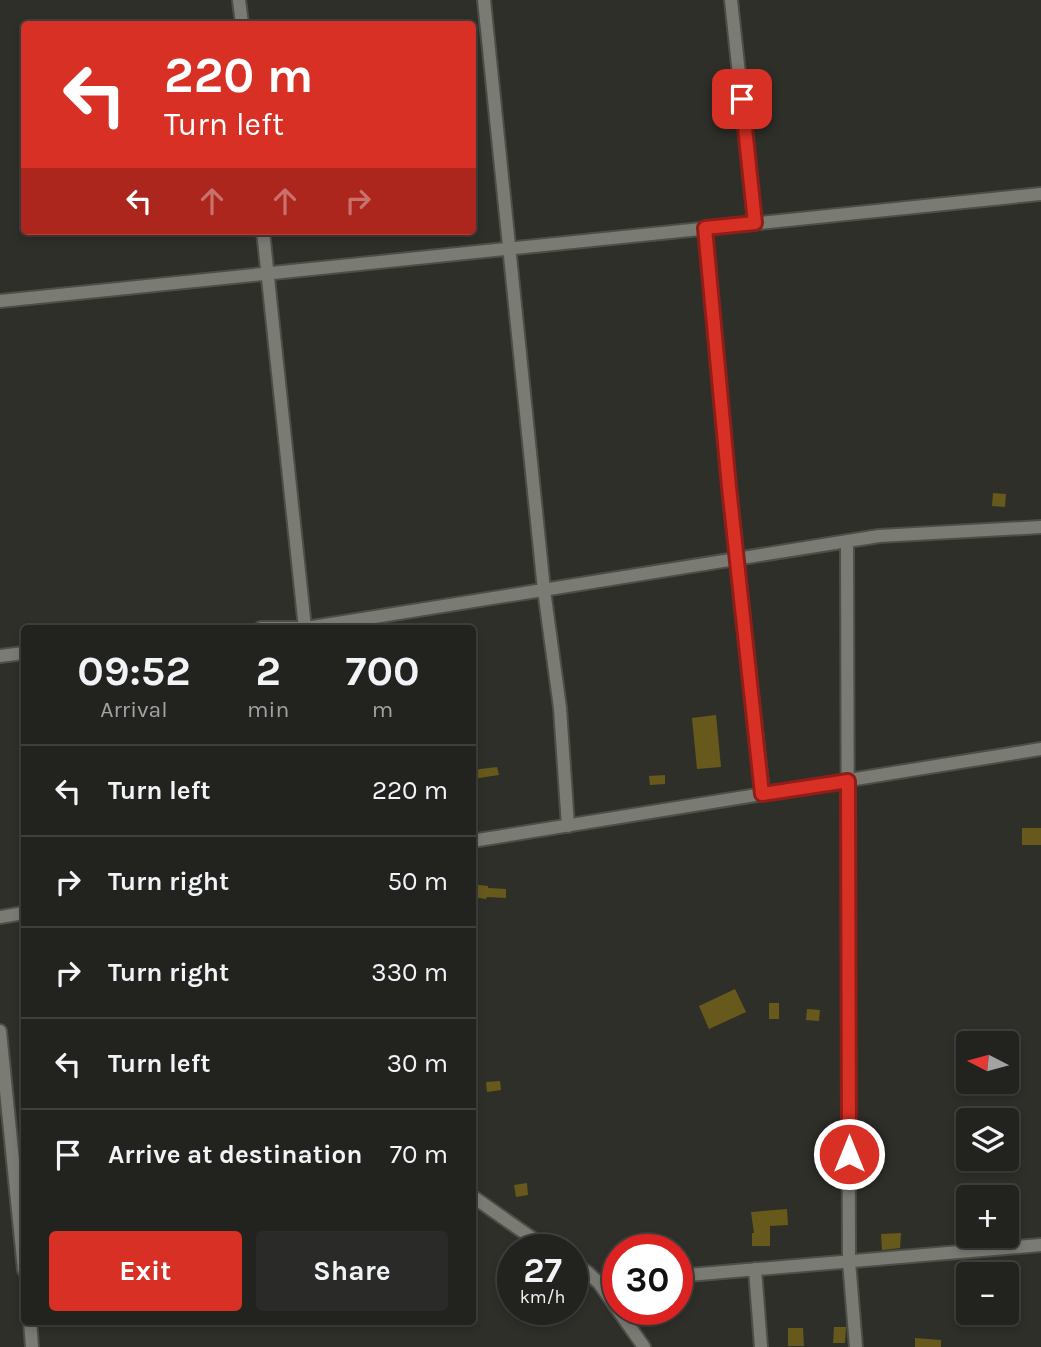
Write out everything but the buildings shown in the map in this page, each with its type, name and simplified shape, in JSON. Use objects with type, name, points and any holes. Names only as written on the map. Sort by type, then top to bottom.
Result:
[{"type":"street","points":[[239,0],[242,21]]},
{"type":"street","points":[[484,0],[544,590],[560,708],[569,825]]},
{"type":"street","points":[[731,0],[755,223]]},
{"type":"street","points":[[0,301],[1041,194]]},
{"type":"street","points":[[705,228],[736,559],[762,794]]},
{"type":"street","points":[[264,235],[304,625]]},
{"type":"street","points":[[323,625],[879,536],[1041,527]]},
{"type":"street","points":[[847,541],[849,1261],[856,1347]]},
{"type":"street","points":[[0,656],[21,653]]},
{"type":"street","points":[[476,841],[1041,750]]},
{"type":"street","points":[[0,917],[21,914]]},
{"type":"street","points":[[0,1031],[21,1240]]},
{"type":"street","points":[[476,1199],[526,1234]]},
{"type":"street","points":[[693,1275],[1041,1245]]},
{"type":"street","points":[[755,1269],[761,1347]]},
{"type":"street","points":[[588,1273],[599,1283],[643,1347]]},
{"type":"street","points":[[30,1325],[32,1347]]},
{"type":"route","points":[[742,99],[755,223],[705,228],[729,487],[762,794],[848,781],[849,1154]]}]
